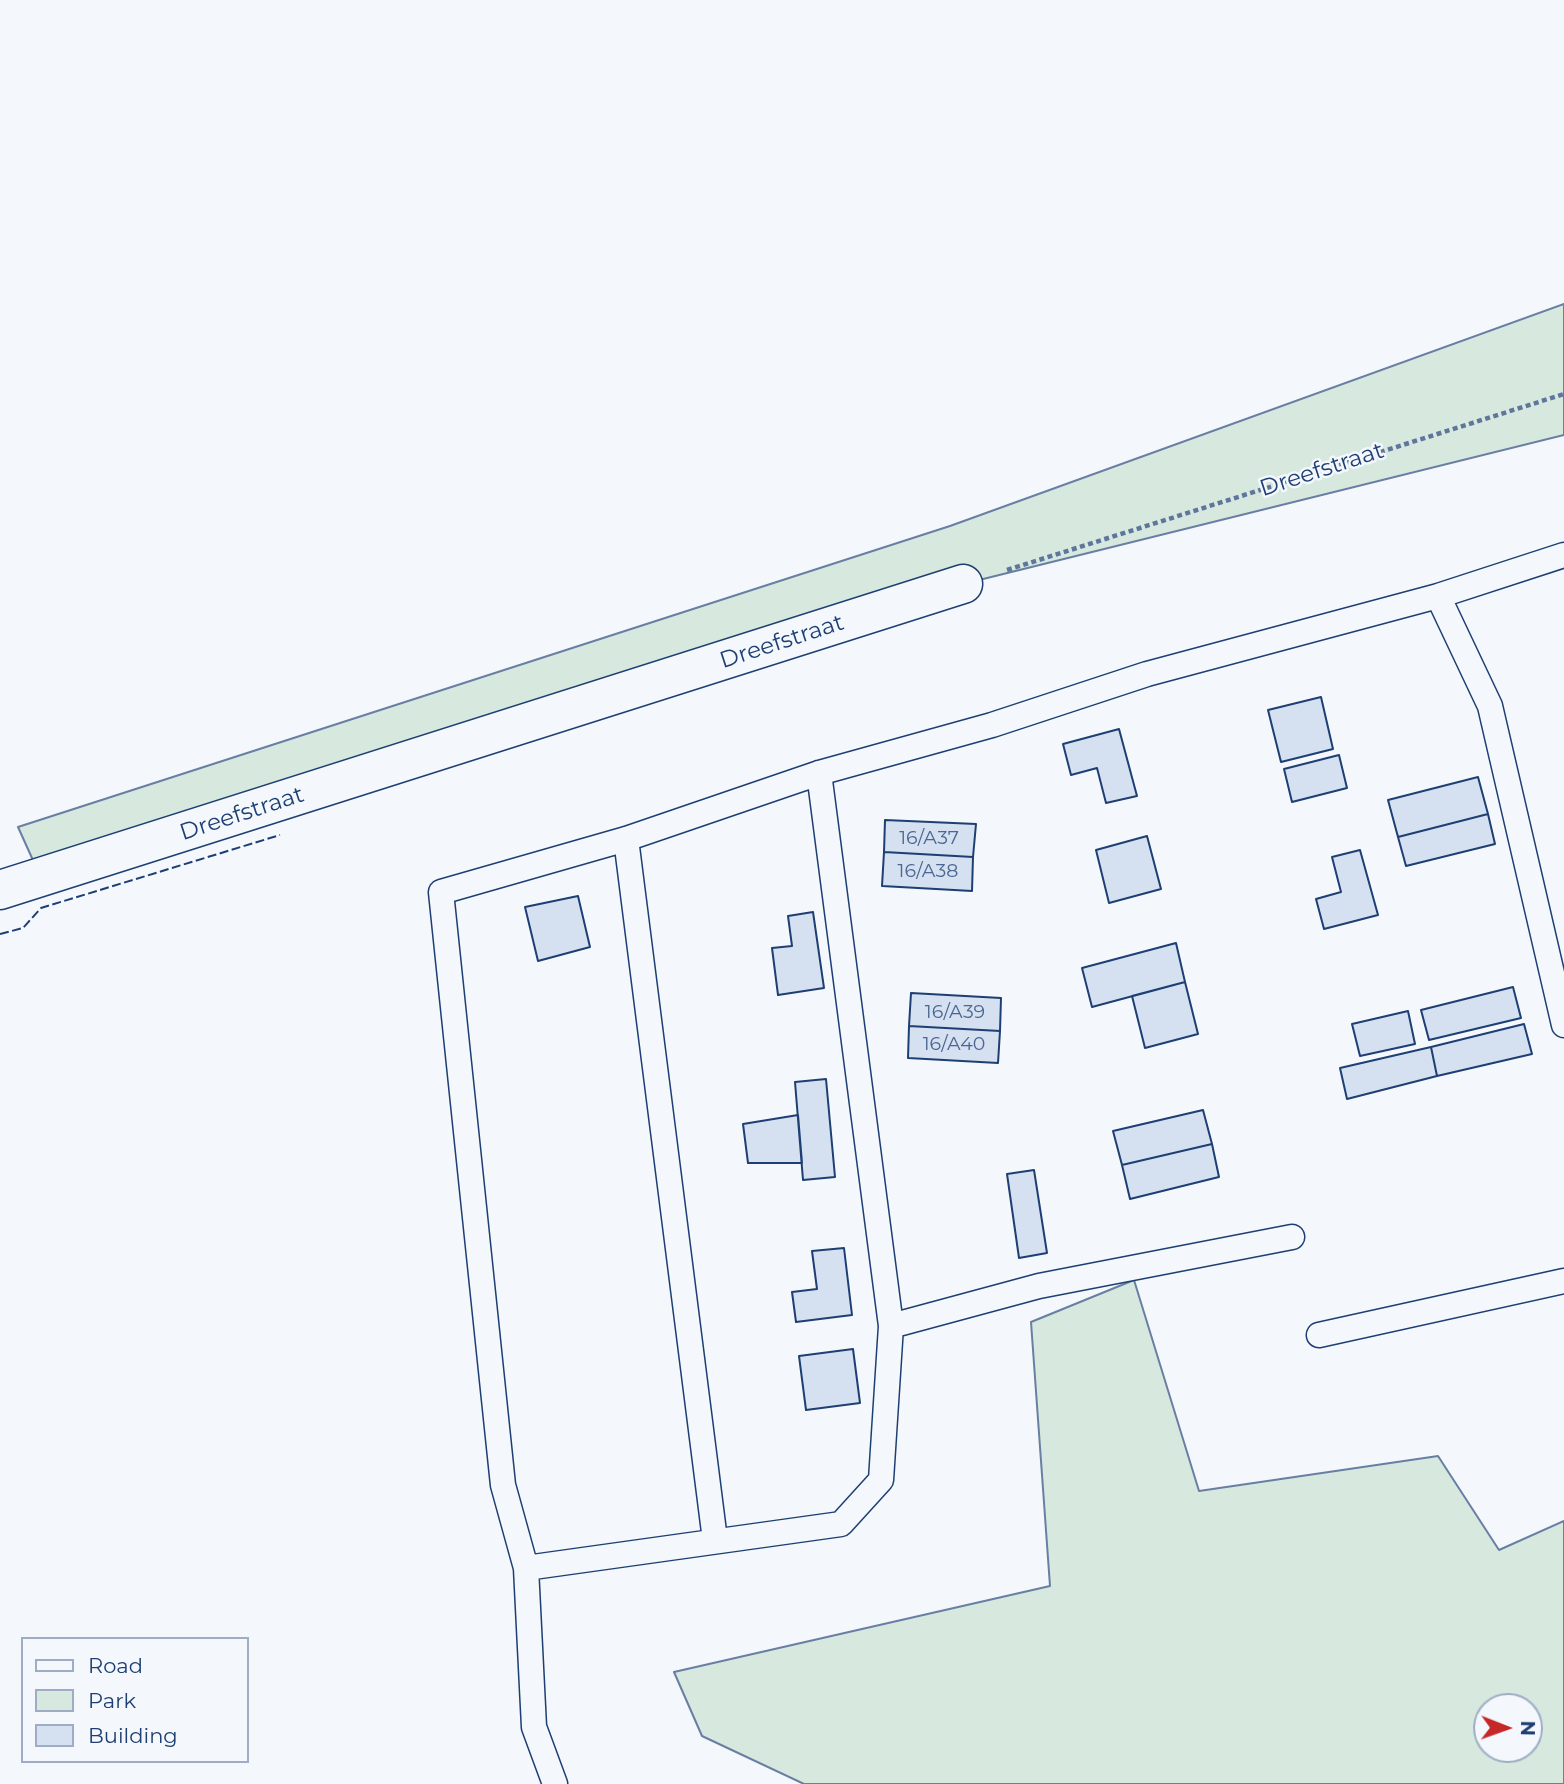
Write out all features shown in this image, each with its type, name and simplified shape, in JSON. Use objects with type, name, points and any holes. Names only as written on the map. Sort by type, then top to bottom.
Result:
[{"type":"street","name":"Dreefstraat","points":[[0,891],[963,584]]},
{"type":"lane","points":[[555,1784],[534,1727],[526,1568],[503,1485],[441,892],[626,839],[820,773],[992,725],[1147,674],[1438,596],[1564,555]]},
{"type":"lane","points":[[1438,596],[1490,706],[1564,1025]]},
{"type":"lane","points":[[526,1568],[841,1524],[881,1480],[891,1326],[820,773]]},
{"type":"lane","points":[[626,839],[715,1540]]},
{"type":"lane","points":[[891,1326],[1040,1286],[1292,1237]]},
{"type":"lane","points":[[1319,1335],[1564,1281]]},
{"type":"path","name":"Dreefstraat","points":[[963,584],[1564,394]]},
{"type":"green space","points":[[1564,304],[1564,435],[963,584],[41,878],[18,827],[950,526]]},
{"type":"green space","points":[[1134,1280],[1199,1491],[1438,1456],[1499,1550],[1564,1521],[1564,1784],[804,1784],[702,1736],[674,1672],[1050,1586],[1031,1322]]},
{"type":"building","points":[[1321,697],[1333,749],[1281,762],[1268,710]]},
{"type":"building","points":[[1119,729],[1137,796],[1106,803],[1097,768],[1071,775],[1063,744]]},
{"type":"building","points":[[1339,755],[1347,788],[1292,802],[1284,769]]},
{"type":"building","points":[[1478,777],[1488,814],[1398,837],[1388,800]]},
{"type":"building","points":[[1488,814],[1495,844],[1406,866],[1398,837]]},
{"type":"building","points":[[885,820],[976,824],[973,857],[884,852]]},
{"type":"building","points":[[1147,836],[1161,889],[1109,903],[1096,850]]},
{"type":"building","points":[[1360,850],[1378,915],[1324,929],[1316,899],[1341,892],[1332,857]]},
{"type":"building","points":[[884,852],[973,857],[972,891],[882,886]]},
{"type":"building","points":[[578,896],[590,947],[538,961],[525,907]]},
{"type":"building","points":[[813,912],[824,988],[778,995],[772,948],[792,946],[788,916]]},
{"type":"building","points":[[1176,943],[1185,982],[1092,1007],[1082,968]]},
{"type":"building","points":[[1185,982],[1198,1034],[1145,1048],[1132,996]]},
{"type":"building","points":[[1513,987],[1521,1018],[1429,1040],[1421,1010]]},
{"type":"building","points":[[911,993],[1001,998],[1000,1031],[909,1026]]},
{"type":"building","points":[[1408,1011],[1415,1044],[1360,1056],[1352,1024]]},
{"type":"building","points":[[1524,1024],[1532,1054],[1437,1076],[1431,1047]]},
{"type":"building","points":[[909,1026],[1000,1031],[998,1063],[908,1058]]},
{"type":"building","points":[[1431,1047],[1437,1076],[1347,1099],[1340,1068]]},
{"type":"building","points":[[826,1079],[835,1177],[803,1180],[795,1082]]},
{"type":"building","points":[[1203,1110],[1212,1144],[1122,1165],[1113,1131]]},
{"type":"building","points":[[798,1115],[802,1163],[748,1163],[743,1124]]},
{"type":"building","points":[[1212,1144],[1219,1177],[1130,1199],[1122,1165]]},
{"type":"building","points":[[1034,1170],[1047,1253],[1019,1258],[1007,1174]]},
{"type":"building","points":[[844,1248],[852,1315],[796,1322],[792,1292],[817,1289],[812,1251]]},
{"type":"building","points":[[853,1349],[860,1403],[806,1410],[799,1356]]},
{"type":"fence","points":[[0,934],[23,928],[41,908],[280,835]]}]
